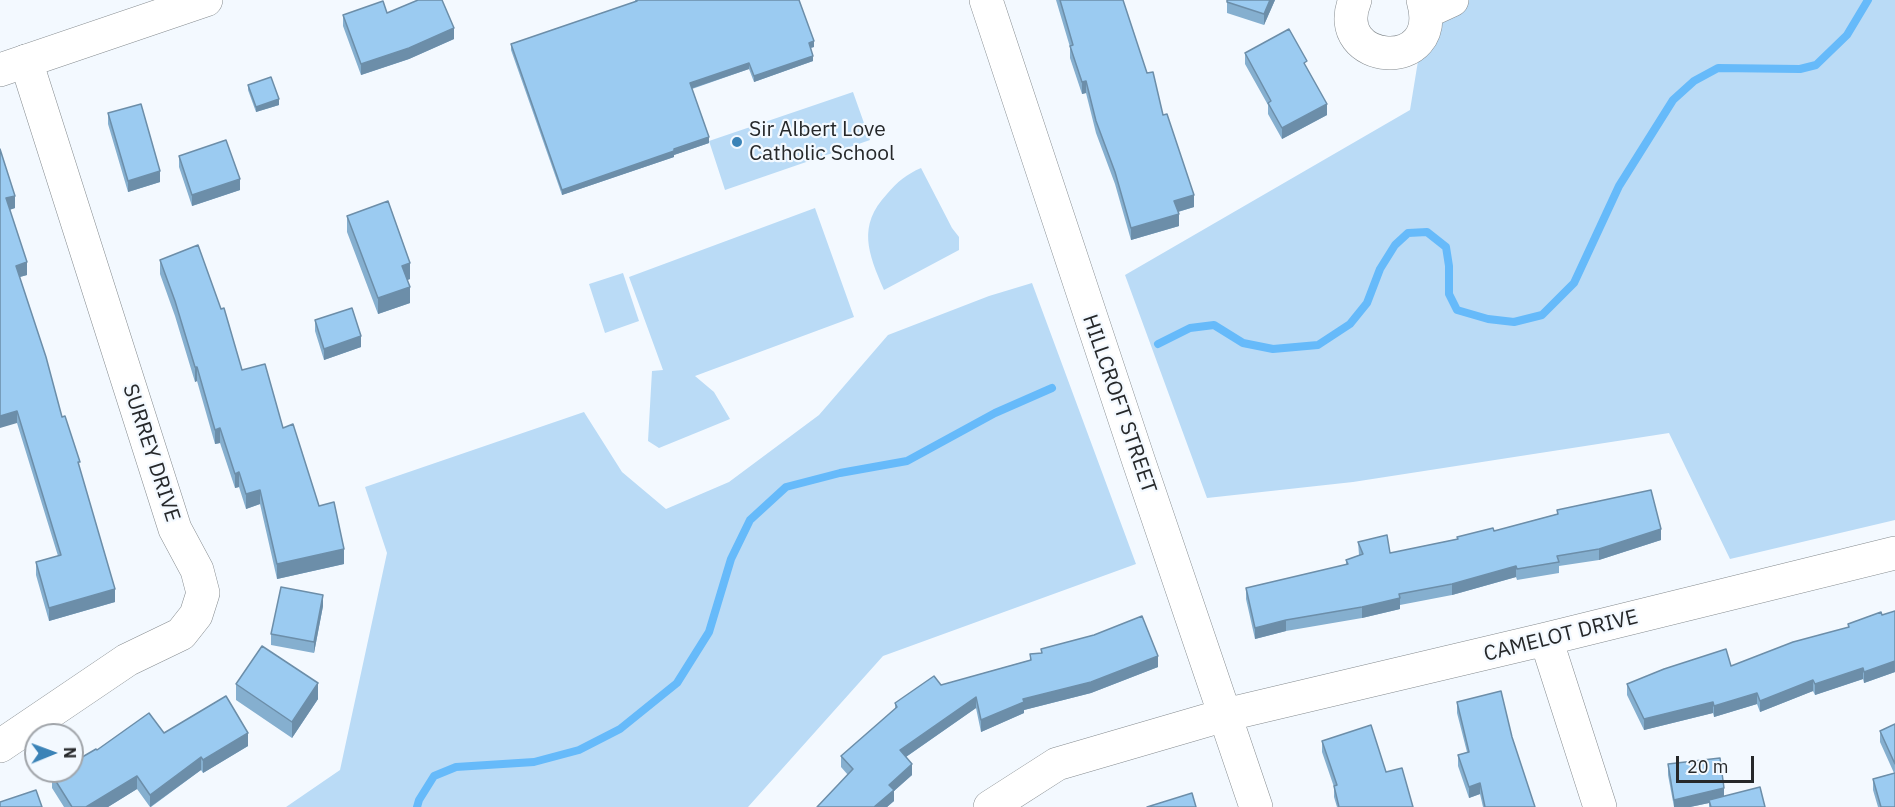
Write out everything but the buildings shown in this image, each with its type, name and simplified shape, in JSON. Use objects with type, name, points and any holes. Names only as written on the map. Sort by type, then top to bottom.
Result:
[{"type":"street","points":[[13,66],[206,0]]},
{"type":"street","name":"HILLCROFT STREET","points":[[986,0],[1256,807]]},
{"type":"street","points":[[1355,0],[1352,8],[1355,34],[1371,50],[1384,54],[1400,52],[1412,46],[1421,37],[1434,4]]},
{"type":"street","name":"SURREY DRIVE","points":[[0,746],[127,660],[181,634],[196,615],[203,593],[197,570],[175,529],[13,66]]},
{"type":"street","name":"CAMELOT DRIVE","points":[[990,807],[1057,764],[1225,715],[1895,553]]},
{"type":"street","points":[[1546,639],[1600,807]]},
{"type":"shaded area","points":[[1446,0],[1895,0],[1895,520],[1730,559],[1669,433],[1353,482],[1207,498],[1125,275],[1410,110],[1426,12]]},
{"type":"shaded area","points":[[853,92],[870,140],[725,190],[709,141]]},
{"type":"shaded area","points":[[921,168],[959,237],[959,250],[884,290],[868,240],[872,217],[895,186]]},
{"type":"shaded area","points":[[815,208],[854,317],[695,376],[714,392],[730,419],[659,448],[648,441],[652,371],[663,370],[629,277]]},
{"type":"shaded area","points":[[623,273],[639,321],[605,333],[589,284]]},
{"type":"shaded area","points":[[1032,283],[1136,564],[883,656],[748,807],[286,807],[340,770],[387,553],[365,487],[584,412],[622,472],[666,509],[729,482],[819,415],[888,335],[989,296]]},
{"type":"waterway","points":[[1158,344],[1190,328],[1214,325],[1243,343],[1273,349],[1318,345],[1350,324],[1367,303],[1380,269],[1395,245],[1408,233],[1427,232],[1446,247],[1449,294],[1457,310],[1488,319],[1514,322],[1542,315],[1574,283],[1619,186],[1673,100],[1694,81],[1718,68],[1800,69],[1816,65],[1847,35],[1868,0]]},
{"type":"waterway","points":[[417,807],[434,776],[456,767],[534,762],[579,750],[620,729],[677,683],[709,632],[731,559],[750,520],[786,487],[840,473],[907,461],[995,413],[1052,388]]},
{"type":"place","name":"Sir Albert Love Catholic School","points":[[737,142]]}]
